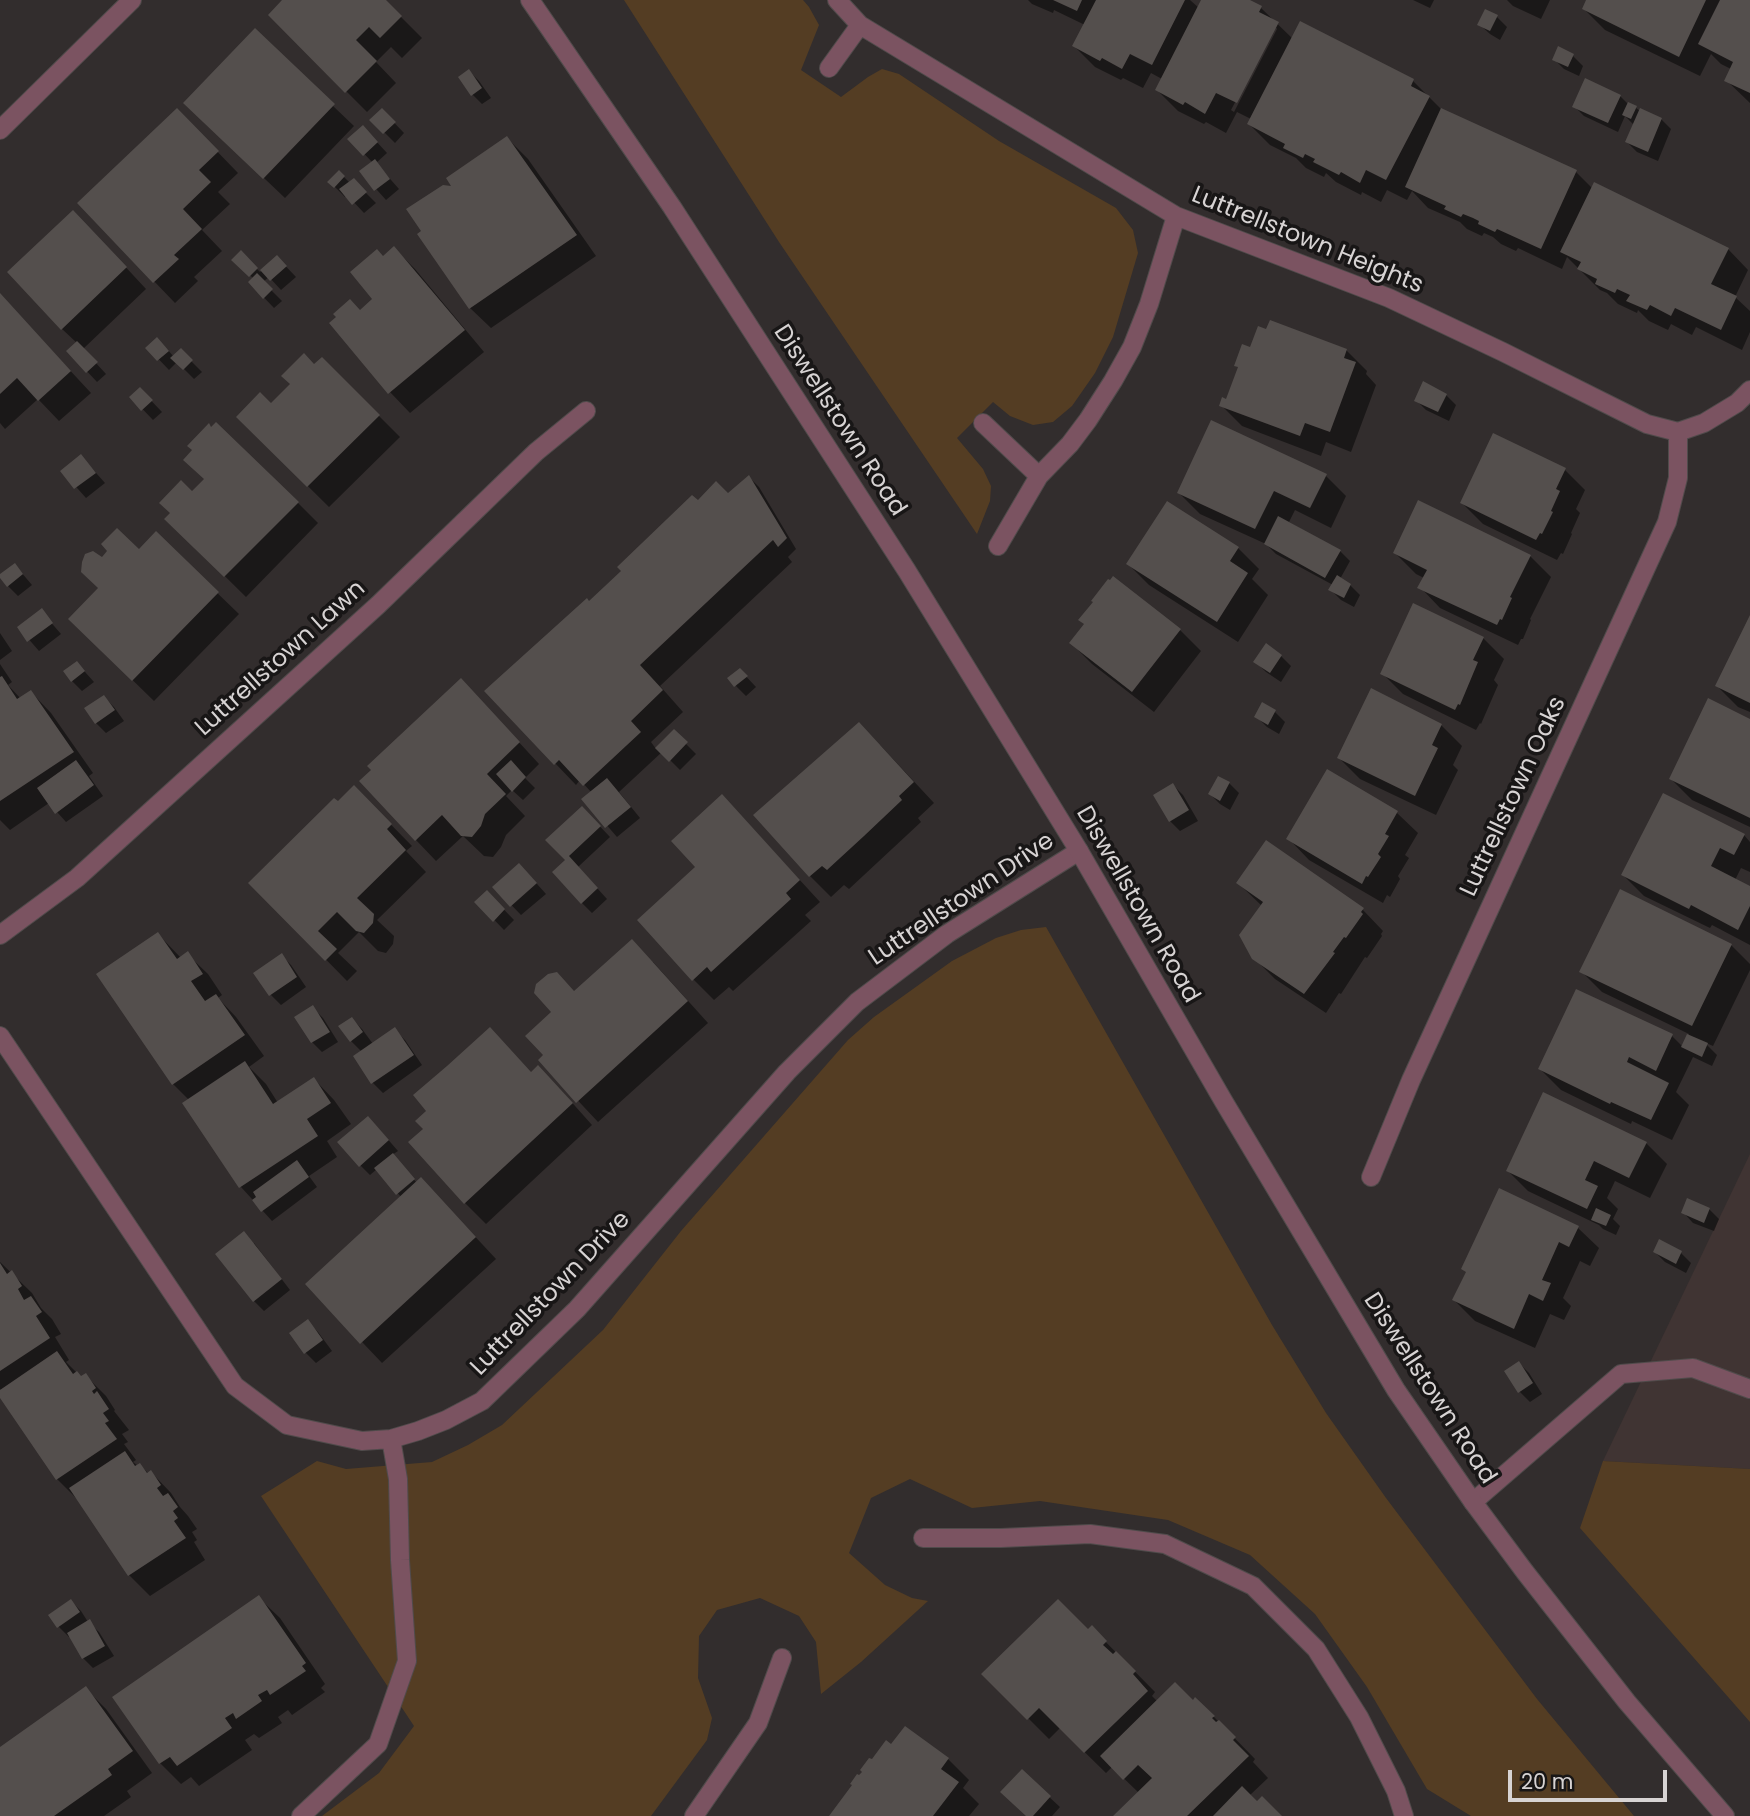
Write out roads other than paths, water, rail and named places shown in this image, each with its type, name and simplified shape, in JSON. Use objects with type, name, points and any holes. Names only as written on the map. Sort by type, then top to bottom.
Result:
[{"type":"street","points":[[0,130],[132,0]]},
{"type":"street","name":"Diswellstown Road","points":[[530,0],[672,207],[907,570],[1079,851],[1395,1391],[1473,1502],[1628,1702],[1725,1816]]},
{"type":"street","name":"Luttrellstown Heights","points":[[837,0],[860,25],[1176,216],[1389,298],[1647,424],[1678,432]]},
{"type":"street","points":[[829,68],[860,25]]},
{"type":"street","points":[[998,546],[1040,475],[1070,443],[1114,382],[1149,304],[1176,216]]},
{"type":"street","points":[[1678,432],[1704,423],[1737,403],[1750,390]]},
{"type":"street","name":"Luttrellstown Lawn","points":[[0,935],[77,878],[378,605],[536,452],[586,411]]},
{"type":"street","points":[[983,423],[1040,475]]},
{"type":"street","name":"Luttrellstown Oaks","points":[[1371,1177],[1411,1080],[1667,522],[1678,478],[1678,432]]},
{"type":"street","name":"Luttrellstown Drive","points":[[0,1036],[235,1386],[287,1425],[362,1441],[391,1439],[446,1420],[482,1401],[577,1309],[780,1080],[857,1002],[947,934],[1079,851]]},
{"type":"street","points":[[1473,1502],[1621,1374],[1693,1368],[1750,1389]]},
{"type":"street","points":[[301,1816],[378,1744],[407,1661],[398,1479],[391,1439]]},
{"type":"street","points":[[923,1538],[1090,1534],[1165,1544],[1253,1586],[1316,1650],[1359,1717],[1396,1791],[1404,1816]]},
{"type":"street","points":[[694,1816],[758,1723],[782,1658]]}]
